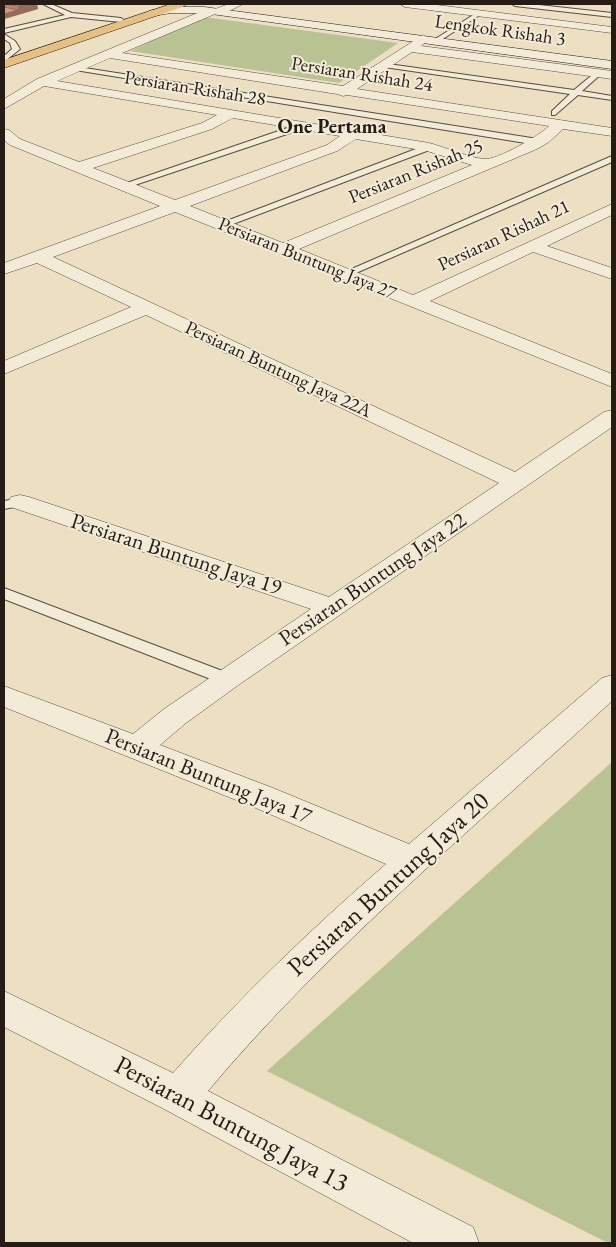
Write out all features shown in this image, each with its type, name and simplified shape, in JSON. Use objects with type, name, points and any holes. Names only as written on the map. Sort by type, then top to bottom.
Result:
[{"type":"highway","points":[[4,60],[171,4]]},
{"type":"highway","points":[[4,64],[181,4]]},
{"type":"street","points":[[4,105],[19,94],[42,82],[208,9],[238,4]]},
{"type":"street","points":[[405,4],[468,12],[480,8],[612,30]]},
{"type":"street","name":"Lengkok Rishah 3","points":[[153,13],[171,10],[208,9],[612,65]]},
{"type":"street","points":[[342,92],[423,39]]},
{"type":"street","name":"Lengkok Rishah 3","points":[[410,48],[612,76]]},
{"type":"street","name":"Persiaran Rishah 24","points":[[107,54],[342,92],[558,119],[612,132]]},
{"type":"street","name":"Persiaran Rishah 28","points":[[42,82],[428,147],[487,165]]},
{"type":"street","points":[[356,83],[558,119],[612,122]]},
{"type":"street","points":[[77,168],[207,126],[230,114]]},
{"type":"street","name":"Persiaran Rishah 25","points":[[282,250],[538,142],[558,119]]},
{"type":"street","name":"Persiaran Buntung Jaya 27","points":[[4,133],[15,142],[77,168],[612,381]]},
{"type":"street","points":[[4,269],[332,148],[354,134]]},
{"type":"street","name":"Persiaran Rishah 21","points":[[414,302],[612,209]]},
{"type":"street","points":[[534,247],[612,274]]},
{"type":"street","name":"Persiaran Buntung Jaya 22A","points":[[39,257],[517,482]]},
{"type":"street","points":[[4,368],[146,308]]},
{"type":"street","name":"Persiaran Buntung Jaya 22","points":[[138,748],[175,716],[226,679],[612,417]]},
{"type":"street","name":"Persiaran Buntung Jaya 19","points":[[12,503],[333,607]]},
{"type":"street","name":"Persiaran Buntung Jaya 17","points":[[4,696],[138,748],[412,860]]},
{"type":"street","name":"Persiaran Buntung Jaya 20","points":[[178,1096],[216,1050],[292,973],[412,860],[606,701]]},
{"type":"street","name":"Persiaran Buntung Jaya 13","points":[[4,1008],[178,1096],[457,1243]]},
{"type":"lane","points":[[46,4],[71,15]]},
{"type":"lane","points":[[515,4],[612,16]]},
{"type":"lane","points":[[436,41],[480,8]]},
{"type":"lane","points":[[18,19],[71,15],[121,20]]},
{"type":"lane","points":[[4,30],[63,16]]},
{"type":"lane","points":[[4,36],[13,42],[16,49],[4,60]]},
{"type":"lane","points":[[384,65],[612,98]]},
{"type":"lane","points":[[75,68],[538,142]]},
{"type":"lane","points":[[558,119],[576,92],[597,73]]},
{"type":"lane","points":[[123,186],[302,126]]},
{"type":"lane","points":[[221,225],[428,147]]},
{"type":"lane","points":[[345,274],[612,158]]},
{"type":"lane","points":[[4,593],[226,679]]},
{"type":"green space","points":[[204,17],[398,43],[339,83],[130,51]]},
{"type":"green space","points":[[612,762],[612,1243],[608,1243],[267,1071]]},
{"type":"building","points":[[6,4],[26,4],[18,6]]},
{"type":"building","points":[[4,7],[18,10],[4,14]]},
{"type":"district","name":"One Pertama","points":[[332,128]]}]
